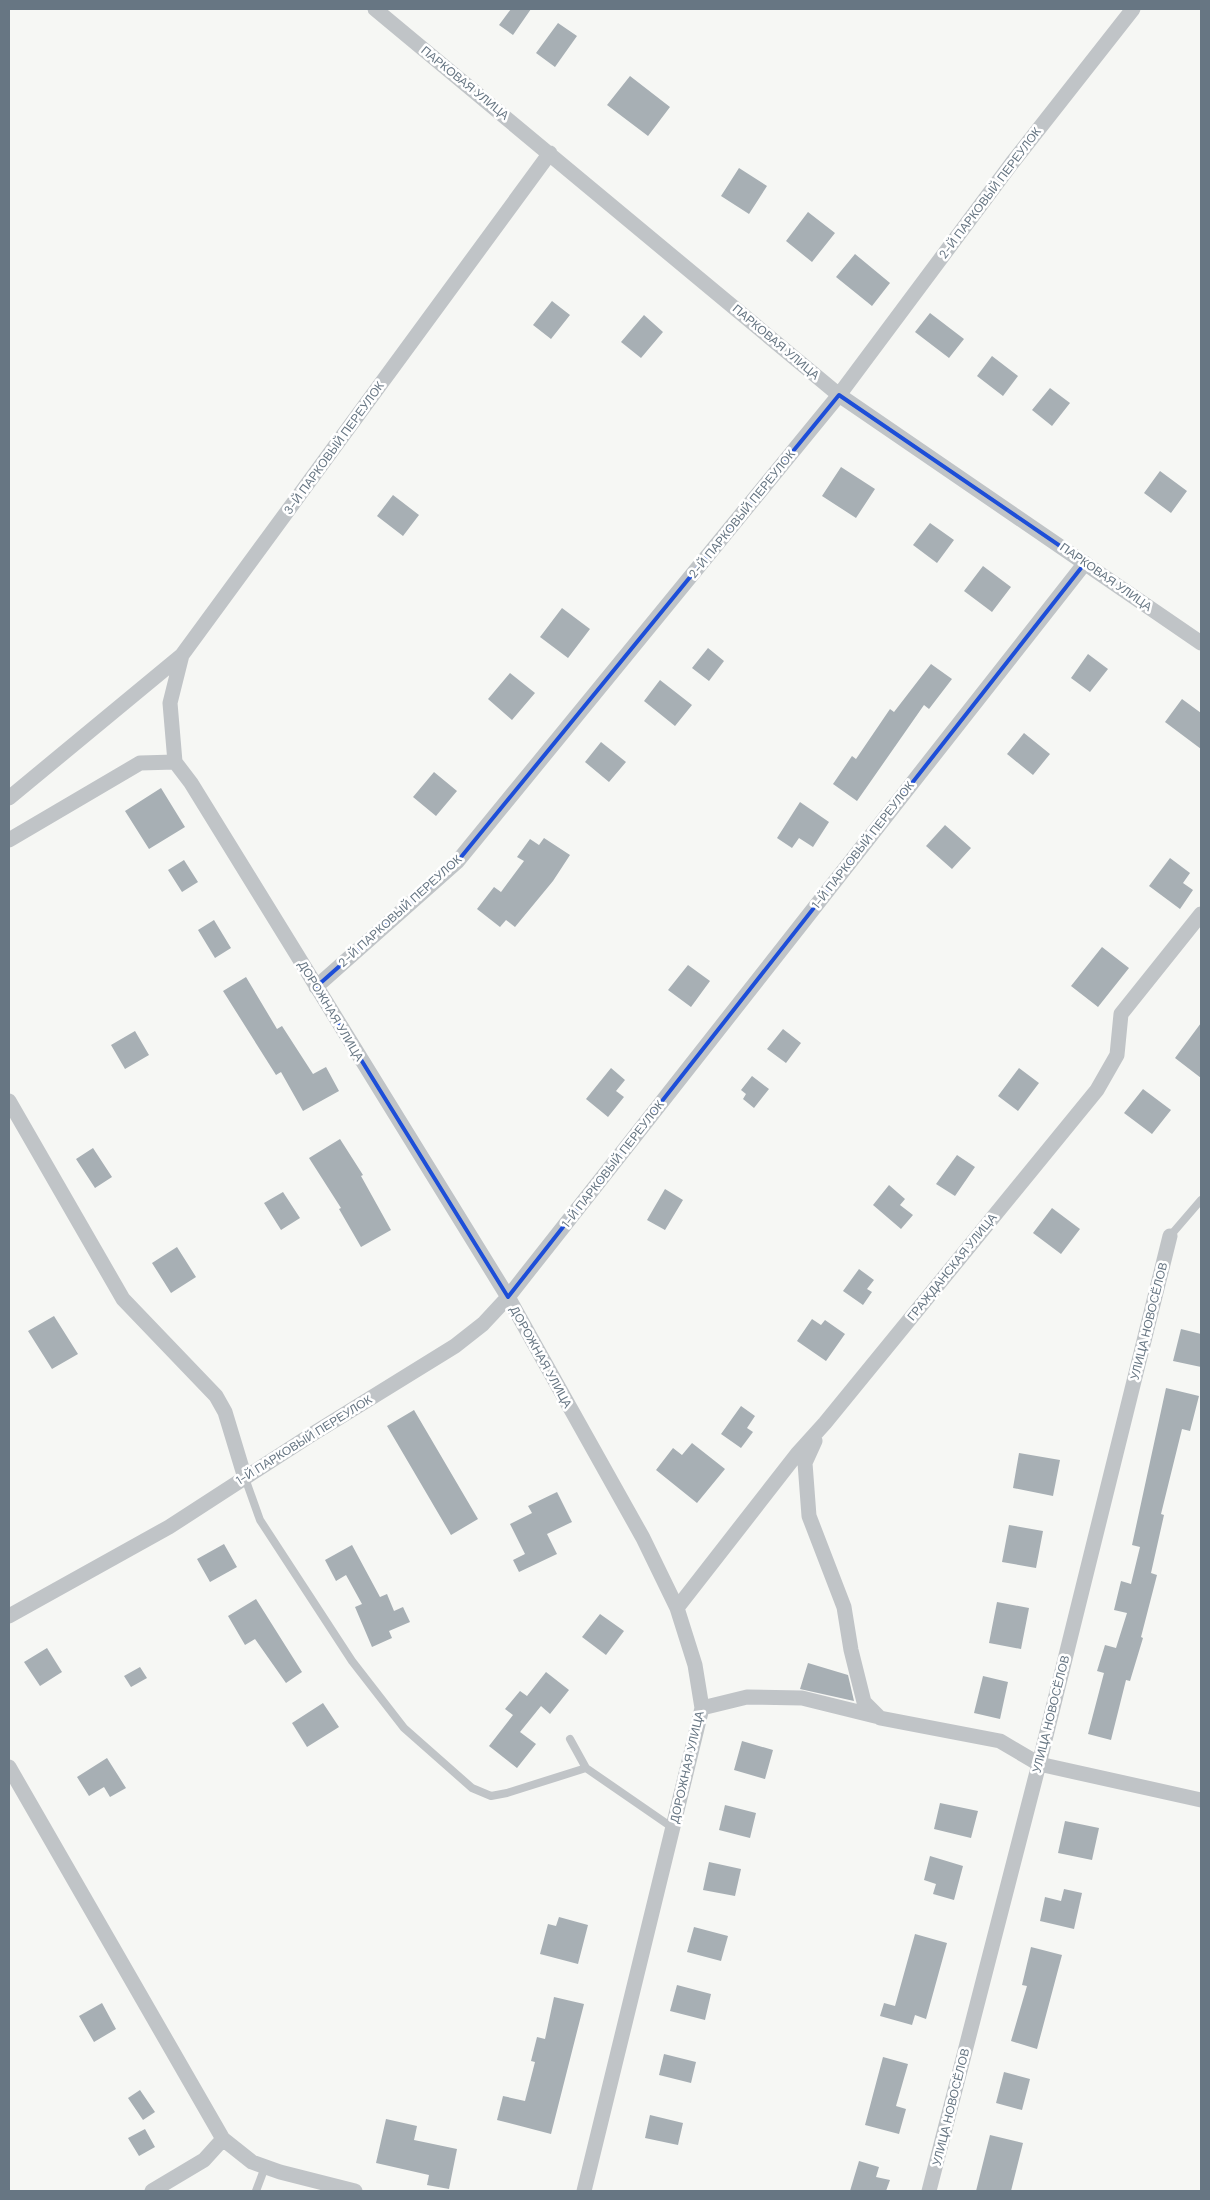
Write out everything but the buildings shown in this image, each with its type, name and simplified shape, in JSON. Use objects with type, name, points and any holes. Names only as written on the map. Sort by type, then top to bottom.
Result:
[{"type":"street","name":"ПАРКОВАЯ УЛИЦА","points":[[376,9],[839,395],[1201,643]]},
{"type":"street","name":"2-Й ПАРКОВЫЙ ПЕРЕУЛОК","points":[[316,987],[457,862],[839,395],[1012,163],[1133,9]]},
{"type":"street","name":"3-Й ПАРКОВЫЙ ПЕРЕУЛОК","points":[[175,762],[170,703],[182,655],[550,153]]},
{"type":"street","name":"1-Й ПАРКОВЫЙ ПЕРЕУЛОК","points":[[9,1616],[169,1527],[455,1346],[483,1324],[508,1297],[1085,563]]},
{"type":"street","points":[[9,798],[182,655]]},
{"type":"street","points":[[9,840],[140,763],[175,762]]},
{"type":"street","name":"ДОРОЖНАЯ УЛИЦА","points":[[175,762],[191,783],[508,1297],[643,1538],[677,1608],[695,1665],[702,1708],[584,2191]]},
{"type":"street","name":"ГРАЖДАНСКАЯ УЛИЦА","points":[[677,1608],[797,1454],[825,1423],[1097,1090],[1117,1055],[1122,1014],[1201,914]]},
{"type":"street","points":[[9,1102],[123,1299],[216,1396],[225,1412],[245,1478]]},
{"type":"street","name":"УЛИЦА НОВОСЁЛОВ","points":[[929,2191],[1170,1236]]},
{"type":"street","points":[[825,1423],[805,1463],[809,1516],[844,1607],[850,1650],[864,1702],[880,1718]]},
{"type":"street","points":[[702,1708],[747,1697],[802,1698],[880,1718],[1000,1741],[1038,1764],[1201,1800]]},
{"type":"street","points":[[9,1767],[223,2139],[252,2162],[280,2172],[355,2191]]},
{"type":"street","points":[[152,2191],[204,2160],[223,2139]]},
{"type":"lane","points":[[1170,1236],[1201,1200]]},
{"type":"lane","points":[[245,1478],[260,1520],[352,1661],[404,1728],[472,1788],[491,1796],[507,1793],[586,1768]]},
{"type":"lane","points":[[570,1739],[586,1768],[673,1828]]},
{"type":"lane","points":[[256,2191],[265,2166]]},
{"type":"highlighted area","points":[[839,395],[1085,563],[508,1297],[316,987],[457,862]]}]
